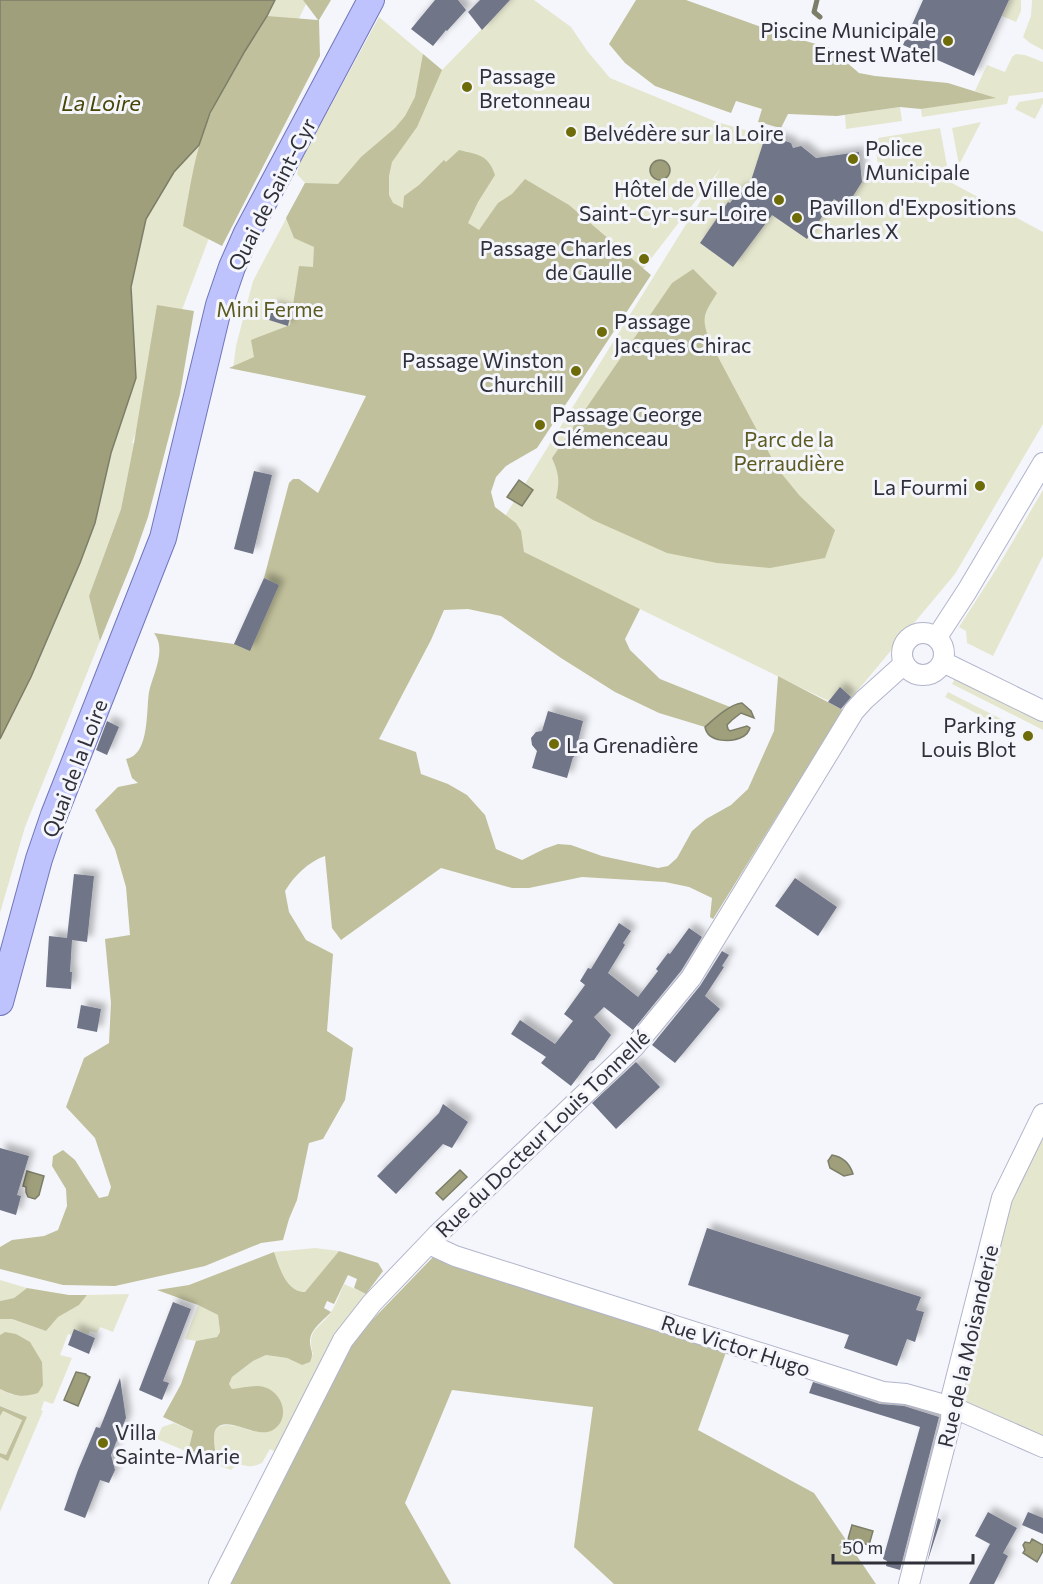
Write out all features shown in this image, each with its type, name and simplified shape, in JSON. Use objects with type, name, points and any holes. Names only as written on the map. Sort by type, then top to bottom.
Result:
[{"type":"main road","name":"Quai de Saint-Cyr","points":[[163,538],[219,305],[232,267],[247,233],[371,0]]},
{"type":"main road","name":"Quai de la Loire","points":[[0,1002],[39,859],[54,815],[163,538]]},
{"type":"street","points":[[937,637],[1043,463]]},
{"type":"street","points":[[924,632],[931,634],[942,642],[945,656],[943,662],[939,669],[932,673],[917,674],[910,671],[904,664],[903,646],[912,636],[924,632]]},
{"type":"street","points":[[943,662],[1043,711]]},
{"type":"street","name":"Rue du Docteur Louis Tonnellé","points":[[219,1584],[343,1340],[372,1303],[429,1244],[635,1046],[691,978],[854,711],[904,664]]},
{"type":"street","name":"Rue de la Moisanderie","points":[[909,1584],[951,1420],[952,1395],[1002,1198],[1043,1114]]},
{"type":"street","name":"Rue Victor Hugo","points":[[429,1244],[455,1256],[883,1392],[906,1394],[952,1407],[1043,1447]]},
{"type":"green space","name":"La Loire","points":[[0,0],[308,0],[266,86],[132,443],[134,443],[121,509],[89,596],[100,641],[25,827],[0,913]]},
{"type":"green space","name":"Parc de la Perraudière","points":[[510,0],[534,0],[571,27],[610,78],[717,122],[763,135],[861,182],[880,179],[875,144],[879,143],[878,138],[940,128],[950,182],[1043,232],[1043,424],[955,574],[843,708],[492,537],[721,168],[420,558],[378,395],[233,369],[236,346],[253,281],[305,183],[297,174],[300,162],[379,17],[442,70]]},
{"type":"green space","points":[[1009,0],[1021,0],[1021,11],[1016,22],[1002,16]]},
{"type":"green space","points":[[1032,0],[1043,0],[1043,50],[1023,37],[1031,16]]},
{"type":"green space","points":[[1016,54],[1043,62],[1043,92],[1009,96],[1007,104],[922,117],[921,109],[994,98],[975,91],[987,65],[1005,72],[1012,57]]},
{"type":"green space","points":[[1043,98],[1035,119],[1015,109],[1019,102]]},
{"type":"green space","points":[[900,107],[902,121],[846,129],[845,115]]},
{"type":"green space","points":[[981,122],[959,165],[952,128]]},
{"type":"green space","points":[[1043,490],[1043,556],[993,656],[967,643],[966,631],[959,627]]},
{"type":"green space","points":[[956,677],[1043,722],[1043,730],[952,684]]},
{"type":"green space","points":[[948,692],[1011,724],[1008,730],[945,697]]},
{"type":"green space","points":[[1043,1134],[1043,1439],[961,1404],[1013,1197]]},
{"type":"green space","points":[[315,1248],[339,1251],[305,1292],[298,1291],[284,1277],[274,1252]]},
{"type":"green space","points":[[0,1280],[27,1288],[14,1298],[0,1301]]},
{"type":"green space","points":[[344,1284],[366,1294],[334,1336],[276,1452],[270,1449],[262,1463],[253,1466],[239,1465],[231,1470],[217,1465],[214,1433],[221,1426],[227,1425],[251,1431],[264,1387],[232,1389],[229,1384],[232,1377],[253,1361],[266,1355],[287,1358],[302,1365],[313,1354],[311,1340],[314,1331],[330,1314]]},
{"type":"green space","points":[[129,1294],[113,1332],[100,1327],[97,1333],[90,1331],[88,1335],[74,1329],[72,1335],[68,1334],[60,1355],[72,1358],[53,1404],[44,1401],[41,1410],[43,1411],[0,1512],[0,1457],[8,1460],[27,1417],[0,1407],[0,1389],[13,1395],[5,1332],[0,1335],[0,1319],[12,1319],[46,1331],[58,1316],[79,1305],[87,1295]]},
{"type":"green space","points":[[198,1305],[218,1315],[220,1332],[217,1337],[196,1341],[185,1339]]},
{"type":"green space","points":[[2,1411],[22,1419],[6,1455],[0,1453]]},
{"type":"green space","points":[[174,1423],[193,1431],[188,1452],[157,1439],[162,1427]]},
{"type":"shaded area","points":[[303,0],[331,0],[319,20],[320,56],[222,246],[183,226],[205,126],[237,63],[267,16],[318,20]]},
{"type":"shaded area","points":[[636,0],[686,0],[781,34],[830,48],[859,73],[948,83],[996,98],[921,109],[900,107],[837,116],[788,114],[781,128],[758,122],[762,109],[736,101],[731,113],[655,86],[625,63],[609,44]]},
{"type":"shaded area","points":[[423,54],[442,70],[417,127],[392,162],[389,195],[393,203],[403,208],[404,196],[419,185],[444,160],[446,162],[459,150],[472,153],[486,159],[495,175],[468,223],[479,230],[498,203],[512,194],[525,179],[569,205],[651,275],[537,448],[506,466],[496,477],[491,492],[495,507],[516,523],[521,531],[524,552],[640,609],[625,639],[630,650],[660,679],[730,707],[705,727],[659,713],[615,692],[501,616],[468,609],[444,610],[431,640],[379,739],[416,752],[421,774],[448,784],[467,795],[485,815],[496,849],[522,860],[558,844],[571,845],[602,856],[658,868],[668,866],[677,858],[692,831],[706,819],[731,805],[748,789],[774,731],[778,676],[843,710],[713,919],[710,917],[712,898],[689,887],[665,882],[582,877],[529,888],[512,888],[441,868],[341,940],[332,928],[325,856],[313,862],[297,875],[285,891],[289,912],[306,940],[333,954],[327,1031],[353,1048],[345,1100],[323,1139],[309,1143],[297,1200],[283,1240],[261,1243],[205,1266],[115,1286],[63,1285],[0,1269],[0,1247],[12,1240],[44,1236],[58,1230],[67,1206],[66,1189],[52,1166],[53,1156],[63,1150],[75,1160],[99,1198],[108,1196],[111,1187],[95,1138],[66,1107],[84,1058],[109,1043],[111,1003],[105,939],[130,935],[126,887],[115,849],[95,810],[118,787],[138,783],[132,778],[126,759],[134,756],[143,741],[149,692],[159,654],[158,640],[154,633],[234,644],[278,585],[264,578],[289,483],[293,479],[299,479],[318,493],[366,396],[229,368],[254,357],[251,340],[290,325],[299,266],[313,267],[314,247],[294,238],[286,218],[305,183],[338,184],[361,157],[395,128],[405,116],[415,97]]},
{"type":"shaded area","points":[[693,269],[717,293],[705,315],[709,340],[777,468],[799,495],[835,530],[825,558],[770,568],[717,563],[667,553],[593,520],[556,498],[558,478],[552,458],[672,283]]},
{"type":"shaded area","points":[[157,305],[194,311],[180,394],[148,517],[100,641],[89,596],[121,509]]},
{"type":"shaded area","points":[[339,1251],[378,1263],[383,1271],[366,1294],[354,1288],[357,1279],[348,1275],[334,1304],[327,1301],[324,1308],[331,1312],[317,1326],[310,1338],[312,1354],[310,1362],[302,1365],[287,1358],[266,1355],[253,1361],[232,1377],[229,1384],[232,1389],[260,1386],[276,1394],[283,1413],[279,1425],[273,1430],[259,1432],[235,1425],[221,1425],[216,1429],[214,1437],[217,1465],[188,1452],[193,1431],[163,1417],[181,1384],[196,1341],[217,1337],[220,1332],[218,1315],[157,1290],[189,1285],[274,1252],[288,1283],[298,1291],[305,1292]]},
{"type":"shaded area","points":[[435,1255],[729,1344],[698,1430],[814,1493],[876,1584],[614,1584],[574,1547],[593,1407],[452,1390],[405,1503],[451,1584],[225,1584],[348,1345]]},
{"type":"shaded area","points":[[27,1288],[69,1295],[87,1295],[79,1305],[58,1317],[46,1331],[12,1319],[0,1319],[0,1301],[14,1298]]},
{"type":"shaded area","points":[[5,1332],[16,1334],[30,1342],[42,1362],[43,1385],[38,1393],[19,1396],[0,1389],[0,1335]]},
{"type":"shaded area","points":[[0,1406],[27,1417],[8,1461],[0,1457],[0,1453],[6,1455],[22,1420],[3,1411],[0,1416]]},
{"type":"water","name":"La Loire","points":[[0,0],[275,0],[210,113],[199,145],[174,172],[146,219],[131,287],[136,378],[111,453],[95,523],[80,563],[31,677],[0,739]]},
{"type":"water","points":[[656,160],[664,160],[670,166],[670,174],[664,180],[656,180],[650,174],[650,166]]},
{"type":"water","points":[[519,480],[533,490],[522,506],[507,497]]},
{"type":"water","points":[[742,703],[751,711],[754,718],[741,713],[727,725],[730,731],[747,726],[750,728],[747,734],[733,740],[721,740],[715,739],[707,732],[705,727],[717,716]]},
{"type":"water","points":[[832,1155],[846,1162],[853,1174],[844,1176],[830,1168],[828,1161]]},
{"type":"water","points":[[460,1170],[467,1177],[443,1200],[436,1193]]},
{"type":"water","points":[[27,1171],[44,1176],[39,1195],[35,1199],[28,1197],[26,1187],[23,1186]]},
{"type":"water","points":[[76,1372],[90,1377],[78,1406],[64,1400]]},
{"type":"water","points":[[852,1525],[873,1531],[869,1545],[848,1539]]},
{"type":"water","points":[[1032,1539],[1043,1545],[1043,1551],[1037,1562],[1023,1553],[1025,1550],[1023,1545],[1025,1542],[1030,1543]]},
{"type":"building","points":[[435,0],[458,0],[466,10],[433,46],[411,29]]},
{"type":"building","points":[[480,0],[510,0],[482,30],[468,12]]},
{"type":"building","name":"Piscine Municipale Ernest Watel","points":[[923,0],[1009,0],[974,76],[903,45]]},
{"type":"building","name":"Hôtel de Ville de Saint-Cyr-sur-Loire","points":[[766,134],[791,143],[793,148],[801,146],[816,158],[859,152],[862,182],[846,207],[834,199],[807,239],[772,215],[733,267],[700,243],[728,202],[730,203],[741,188],[747,193]]},
{"type":"building","points":[[273,306],[291,312],[288,326],[269,320]]},
{"type":"building","points":[[254,471],[272,475],[253,554],[234,549]]},
{"type":"building","points":[[264,578],[279,585],[250,651],[234,644]]},
{"type":"building","points":[[840,687],[851,697],[841,709],[828,702]]},
{"type":"building","name":"La Grenadière","points":[[548,711],[583,721],[567,778],[532,768],[537,751],[532,745],[531,738],[536,732],[542,731]]},
{"type":"building","points":[[107,721],[119,727],[107,755],[96,750]]},
{"type":"building","points":[[74,874],[94,876],[87,942],[72,940],[71,989],[46,987],[49,936],[67,938]]},
{"type":"building","points":[[795,878],[837,907],[818,936],[775,906]]},
{"type":"building","points":[[619,923],[631,931],[608,973],[638,997],[658,971],[656,969],[689,928],[702,937],[681,971],[633,1030],[604,1007],[594,1017],[611,1035],[594,1060],[590,1061],[571,1086],[541,1063],[546,1057],[511,1034],[520,1020],[555,1044],[573,1021],[564,1014],[585,985],[580,981],[588,968],[591,969]]},
{"type":"building","points":[[722,951],[729,955],[705,996],[720,1009],[675,1063],[652,1045],[700,986]]},
{"type":"building","points":[[81,1005],[101,1009],[97,1032],[77,1028]]},
{"type":"building","points":[[636,1062],[660,1087],[616,1129],[592,1103]]},
{"type":"building","points":[[443,1104],[468,1122],[452,1148],[443,1144],[396,1194],[377,1176],[439,1113]]},
{"type":"building","points":[[0,1148],[29,1156],[17,1195],[21,1196],[16,1215],[0,1210]]},
{"type":"building","points":[[707,1228],[921,1297],[916,1310],[924,1312],[915,1342],[907,1339],[897,1366],[844,1348],[849,1335],[688,1285]]},
{"type":"building","points":[[173,1302],[191,1309],[163,1381],[169,1383],[162,1400],[139,1390]]},
{"type":"building","points":[[74,1329],[95,1338],[89,1354],[68,1345]]},
{"type":"building","name":"Villa Sainte-Marie","points":[[120,1378],[126,1418],[111,1455],[115,1470],[109,1483],[100,1480],[85,1518],[64,1510],[96,1427],[100,1428]]},
{"type":"building","points":[[813,1382],[880,1404],[904,1406],[939,1417],[900,1570],[886,1566],[887,1561],[883,1559],[920,1427],[809,1393]]},
{"type":"building","points":[[988,1512],[1017,1528],[1003,1553],[1008,1556],[994,1584],[969,1584],[990,1544],[975,1536]]},
{"type":"building","points":[[1028,1512],[1043,1518],[1043,1534],[1022,1525]]},
{"type":"building","points":[[938,1518],[941,1520],[927,1563]]},
{"type":"waterway","points":[[817,0],[814,12],[820,17]]},
{"type":"place","name":"Piscine Municipale Ernest Watel","points":[[948,41]]},
{"type":"place","name":"Passage Bretonneau","points":[[467,87]]},
{"type":"place","name":"Belvédère sur la Loire","points":[[571,132]]},
{"type":"place","name":"Police Municipale","points":[[853,159]]},
{"type":"place","name":"Hôtel de Ville de Saint-Cyr-sur-Loire","points":[[779,200]]},
{"type":"place","name":"Pavillon d'Expositions Charles X","points":[[797,218]]},
{"type":"place","name":"Passage Charles de Gaulle","points":[[644,259]]},
{"type":"place","name":"Passage Jacques Chirac","points":[[602,332]]},
{"type":"place","name":"Passage Winston Churchill","points":[[576,371]]},
{"type":"place","name":"Passage George Clémenceau","points":[[540,425]]},
{"type":"place","name":"La Fourmi","points":[[980,486]]},
{"type":"place","name":"Parking Louis Blot","points":[[1028,736]]},
{"type":"place","name":"La Grenadière","points":[[554,744]]},
{"type":"place","name":"Villa Sainte-Marie","points":[[103,1443]]},
{"type":"park label","name":"Mini Ferme","points":[[270,308]]}]
